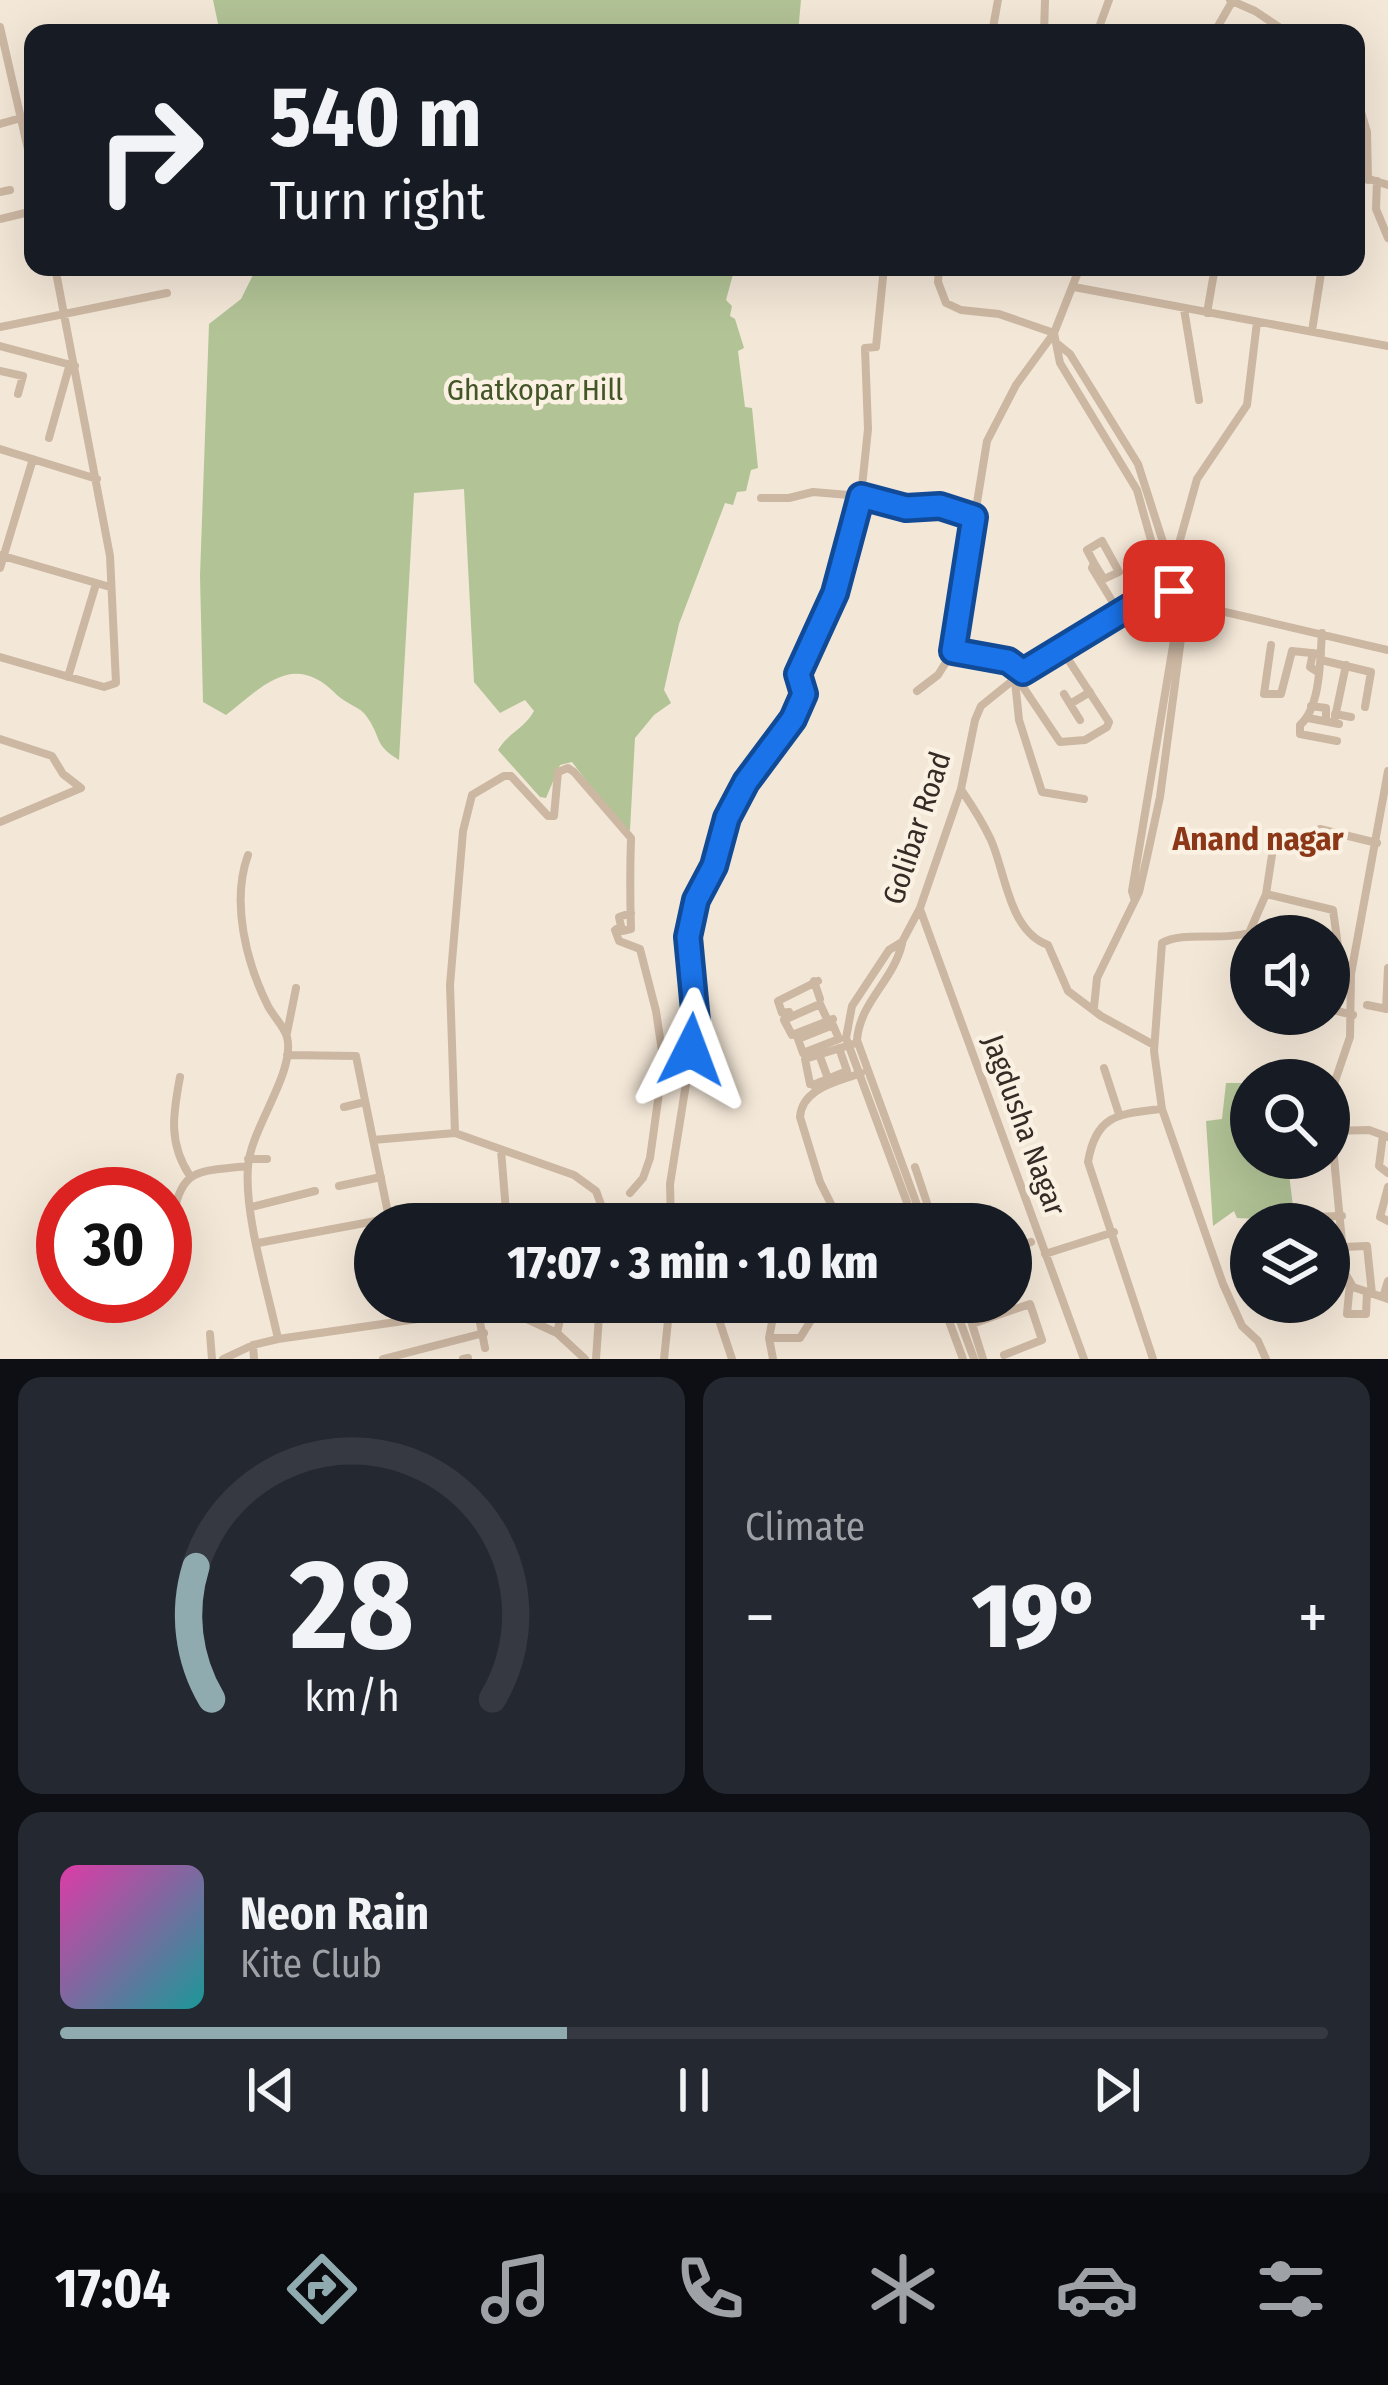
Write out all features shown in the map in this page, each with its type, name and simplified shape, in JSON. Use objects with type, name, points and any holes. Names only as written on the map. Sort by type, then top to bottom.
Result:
[{"type":"street","points":[[1232,0],[1273,24]]},
{"type":"street","points":[[0,27],[24,131]]},
{"type":"street","points":[[0,124],[21,118]]},
{"type":"street","points":[[1365,125],[1376,209],[1388,238]]},
{"type":"street","points":[[1365,178],[1388,185]]},
{"type":"street","points":[[0,657],[104,687],[116,682],[110,556],[57,276]]},
{"type":"street","points":[[670,1203],[696,1021],[688,937],[696,900],[746,782],[799,706],[804,694],[798,674],[835,593],[861,496],[868,429],[866,348],[876,347],[883,276]]},
{"type":"street","points":[[938,276],[946,303],[1054,333]]},
{"type":"street","points":[[917,691],[938,675],[953,651],[987,441],[1016,385],[1054,333],[1077,276]]},
{"type":"street","points":[[1207,313],[1213,276]]},
{"type":"street","points":[[1312,331],[1321,276]]},
{"type":"street","points":[[1074,287],[1388,346]]},
{"type":"street","points":[[0,327],[167,293]]},
{"type":"street","points":[[1184,309],[1199,400]]},
{"type":"street","points":[[1181,616],[1171,611],[1172,567],[1197,479],[1247,405],[1257,322]]},
{"type":"street","points":[[1054,333],[1060,362],[1142,488],[1162,583],[1172,594]]},
{"type":"street","points":[[1058,344],[1110,421],[1172,567]]},
{"type":"street","points":[[0,346],[72,367]]},
{"type":"street","points":[[49,438],[72,367]]},
{"type":"street","points":[[0,371],[23,376],[18,394]]},
{"type":"street","points":[[1075,387],[1086,381]]},
{"type":"street","points":[[1100,426],[1110,421]]},
{"type":"street","points":[[0,449],[97,479]]},
{"type":"street","points":[[0,568],[34,459]]},
{"type":"street","points":[[761,497],[789,498],[813,492],[861,496],[906,508],[940,506],[974,517]]},
{"type":"street","points":[[1094,563],[1104,579],[1119,572],[1102,541],[1087,548],[1092,568],[1120,614]]},
{"type":"street","points":[[1156,551],[1166,548]]},
{"type":"street","points":[[2,556],[110,587]]},
{"type":"street","points":[[68,677],[96,584]]},
{"type":"street","points":[[1172,594],[1191,592],[1195,604]]},
{"type":"street","name":"Golibar Road","points":[[847,1041],[852,1006],[889,950],[902,942],[920,908],[961,789],[981,706],[1018,677],[1133,605],[1172,594]]},
{"type":"street","points":[[1094,1007],[1097,978],[1134,899],[1152,817],[1181,616],[1195,604]]},
{"type":"street","points":[[1195,604],[1388,650]]},
{"type":"street","points":[[1327,634],[1319,653],[1308,718],[1300,724],[1304,737],[1337,741]]},
{"type":"street","points":[[1271,645],[1264,694],[1281,694],[1292,651],[1319,653],[1372,672],[1365,706]]},
{"type":"street","points":[[953,651],[1008,661],[1065,743],[1085,740],[1109,722],[1062,650]]},
{"type":"street","points":[[1333,720],[1346,665]]},
{"type":"street","points":[[1018,677],[1019,720],[1042,791],[1084,800]]},
{"type":"street","points":[[1070,704],[1090,692]]},
{"type":"street","points":[[1064,694],[1080,720]]},
{"type":"street","points":[[1311,706],[1325,708],[1333,720]]},
{"type":"street","points":[[1308,718],[1351,717]]},
{"type":"street","points":[[0,739],[52,755],[63,774],[81,788],[0,822]]},
{"type":"street","points":[[455,1133],[450,986],[467,803],[472,795],[511,776],[548,816],[554,816],[558,772],[568,768],[631,838],[631,914],[622,915],[621,926],[615,930],[619,941],[640,949],[656,1011],[664,1073],[650,1158],[643,1178],[630,1193]]},
{"type":"street","points":[[1341,1059],[1353,1015],[1351,974],[1388,771]]},
{"type":"street","points":[[961,789],[993,844],[1018,917],[1036,940],[1048,945],[1068,991],[1101,1016],[1154,1045]]},
{"type":"street","points":[[1320,829],[1377,843]]},
{"type":"street","points":[[248,855],[239,892],[247,942],[258,984],[287,1034]]},
{"type":"street","points":[[1266,1359],[1258,1341],[1242,1326],[1223,1284],[1162,1109],[1154,1045],[1165,939],[1210,940],[1249,933],[1266,894],[1272,855]]},
{"type":"street","points":[[1266,894],[1333,910],[1340,953],[1351,974]]},
{"type":"street","name":"Jagdusha Nagar","points":[[920,908],[1084,1359]]},
{"type":"street","points":[[830,1203],[800,1117],[808,1095],[847,1071],[847,1041],[898,961],[902,942]]},
{"type":"street","points":[[1367,1005],[1387,1009],[1388,968]]},
{"type":"street","points":[[822,998],[784,1015],[778,1004],[816,980],[831,1020]]},
{"type":"street","points":[[870,981],[878,992]]},
{"type":"street","points":[[278,1339],[248,1163],[287,1055],[296,988]]},
{"type":"street","points":[[831,1020],[792,1035],[784,1020],[820,1004],[847,1041],[912,1203]]},
{"type":"street","points":[[831,1025],[847,1041],[806,1054],[798,1041],[831,1025]]},
{"type":"street","points":[[847,1041],[803,1062],[812,1085],[862,1072]]},
{"type":"street","points":[[819,1054],[829,1083]]},
{"type":"street","points":[[258,1243],[386,1219],[388,1213],[356,1055],[287,1055]]},
{"type":"street","points":[[1104,1068],[1119,1114]]},
{"type":"street","points":[[664,1073],[685,1078]]},
{"type":"street","points":[[180,1077],[172,1132],[185,1167]]},
{"type":"street","points":[[344,1108],[365,1102]]},
{"type":"street","points":[[1153,1359],[1088,1162],[1095,1132],[1119,1114],[1162,1109]]},
{"type":"street","points":[[1350,1131],[1386,1136],[1379,1166],[1388,1173]]},
{"type":"street","points":[[373,1141],[455,1133],[574,1175],[596,1191],[600,1203]]},
{"type":"street","points":[[501,1150],[505,1203]]},
{"type":"street","points":[[192,1176],[267,1159]]},
{"type":"street","points":[[915,1167],[927,1203]]},
{"type":"street","points":[[339,1186],[381,1178]]},
{"type":"street","points":[[1388,1187],[1380,1217],[1388,1221]]},
{"type":"street","points":[[252,1207],[315,1191]]},
{"type":"street","points":[[1045,1254],[1114,1232]]},
{"type":"street","points":[[1350,1247],[1367,1246],[1376,1296]]},
{"type":"street","points":[[1350,1316],[1366,1314],[1388,1281]]},
{"type":"street","points":[[979,1359],[972,1324],[1030,1304],[1042,1340],[1004,1355]]},
{"type":"street","points":[[223,1359],[253,1345],[372,1323]]},
{"type":"street","points":[[482,1323],[485,1348]]},
{"type":"street","points":[[541,1323],[585,1359]]},
{"type":"street","points":[[557,1333],[559,1323]]},
{"type":"street","points":[[596,1359],[599,1323]]},
{"type":"street","points":[[664,1359],[668,1323]]},
{"type":"street","points":[[720,1323],[732,1359]]},
{"type":"street","points":[[772,1323],[772,1359]]},
{"type":"street","points":[[769,1338],[800,1339],[809,1323]]},
{"type":"street","points":[[950,1323],[963,1359]]},
{"type":"street","points":[[963,1323],[979,1359]]},
{"type":"street","points":[[210,1334],[212,1359]]},
{"type":"street","points":[[382,1359],[484,1334]]},
{"type":"street","points":[[253,1345],[254,1359]]},
{"type":"green space","points":[[213,0],[801,0],[799,24],[218,24]]},
{"type":"green space","name":"Ghatkopar Hill","points":[[252,276],[733,276],[726,300],[744,348],[738,351],[745,407],[752,408],[758,468],[751,470],[746,491],[737,492],[733,505],[725,503],[679,624],[664,690],[671,703],[635,738],[630,830],[623,829],[572,762],[560,765],[546,798],[498,750],[534,711],[525,700],[500,713],[474,682],[464,489],[414,493],[399,760],[381,745],[364,714],[307,675],[279,677],[226,715],[203,702],[200,576],[209,324],[241,299]]},
{"type":"green space","points":[[1226,1083],[1230,1083],[1230,1179],[1290,1179],[1293,1203],[1230,1203],[1230,1214],[1213,1226],[1206,1121],[1222,1119]]},
{"type":"district","name":"Anand nagar","points":[[1258,839]]},
{"type":"route","points":[[691,1050],[696,1021],[688,937],[696,900],[714,866],[727,818],[746,782],[793,719],[804,694],[798,674],[835,593],[861,496],[906,508],[940,506],[974,517],[953,651],[1008,661],[1023,672],[1133,605],[1169,598],[1174,591]]}]
